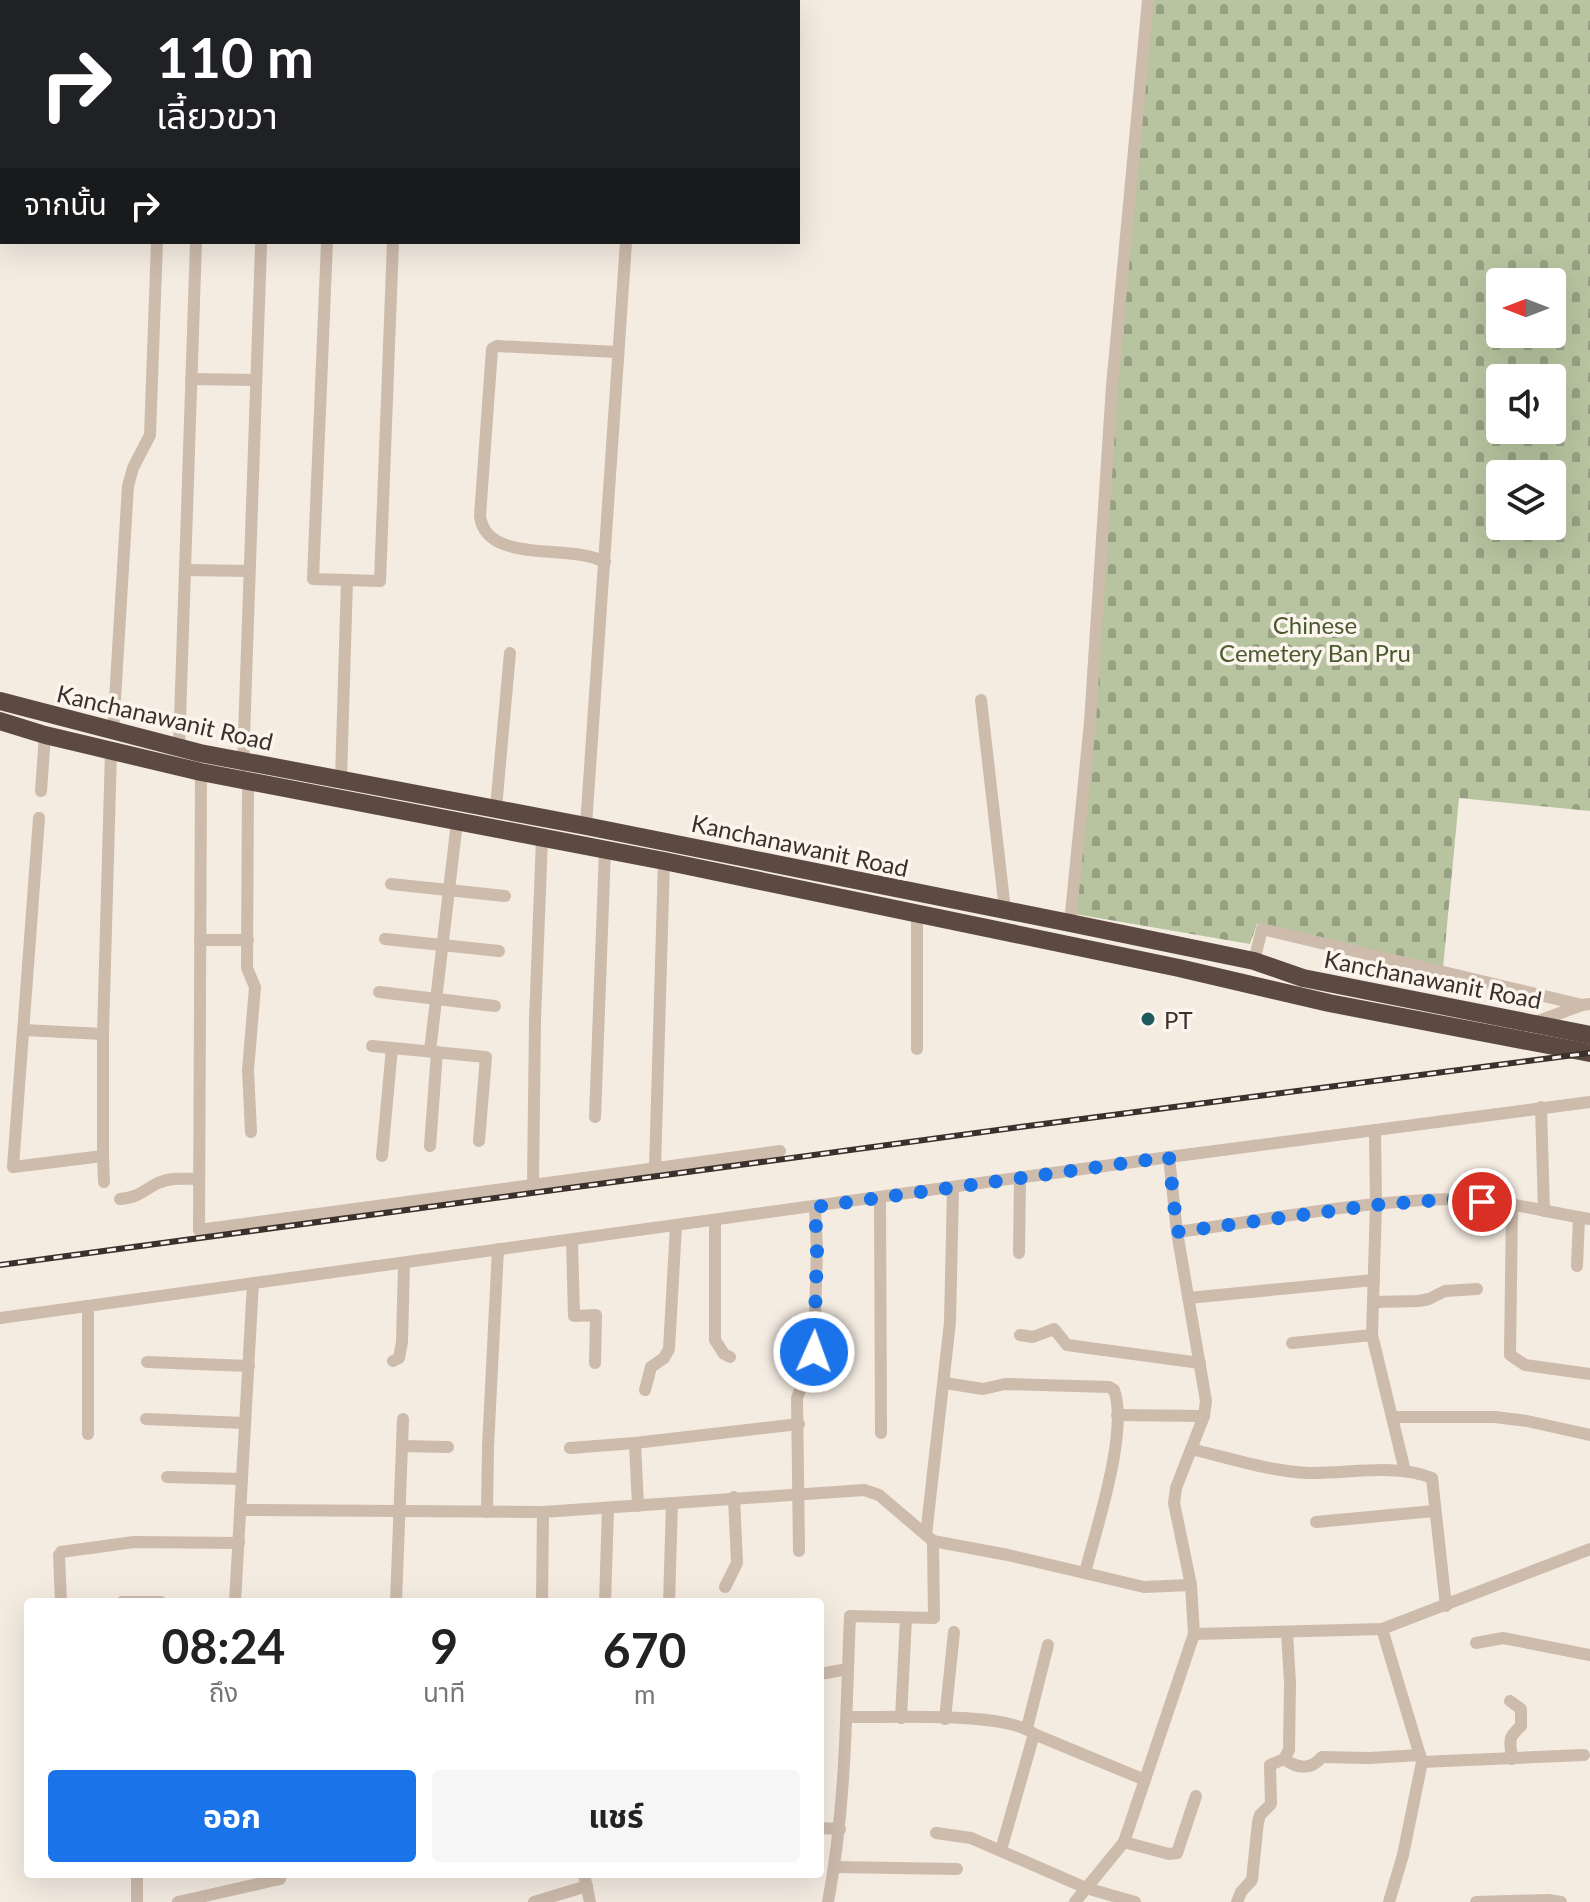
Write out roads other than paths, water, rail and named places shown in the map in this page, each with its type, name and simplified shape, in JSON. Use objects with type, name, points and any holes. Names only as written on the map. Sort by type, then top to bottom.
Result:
[{"type":"highway","name":"Kanchanawanit Road","points":[[0,701],[201,772],[341,779],[496,808],[1254,961],[1303,978],[1590,1035]]},
{"type":"highway","name":"Kanchanawanit Road","points":[[0,721],[45,735],[179,749],[244,774],[457,822],[664,861],[1179,968],[1329,1003],[1590,1053]]},
{"type":"highway","points":[[1329,1003],[1333,983]]},
{"type":"street","points":[[1070,923],[1090,722],[1114,371],[1148,0]]},
{"type":"street","points":[[104,1182],[103,1034],[112,742],[128,486],[133,468],[150,435],[157,244]]},
{"type":"street","points":[[179,749],[196,244]]},
{"type":"street","points":[[327,244],[313,579],[380,581],[393,244]]},
{"type":"street","points":[[586,826],[626,244]]},
{"type":"street","points":[[251,1132],[248,1070],[255,987],[247,968],[244,774],[261,246]]},
{"type":"street","points":[[605,562],[588,555],[514,548],[497,543],[483,527],[481,501],[493,347],[617,352]]},
{"type":"street","points":[[191,379],[255,380]]},
{"type":"street","points":[[185,570],[249,571]]},
{"type":"street","points":[[341,779],[347,580]]},
{"type":"street","points":[[496,808],[510,653]]},
{"type":"street","points":[[981,700],[1005,910]]},
{"type":"street","points":[[41,791],[45,735]]},
{"type":"street","points":[[201,772],[199,1230],[780,1151]]},
{"type":"street","points":[[39,818],[13,1167],[103,1156]]},
{"type":"street","points":[[430,1146],[436,999],[457,822]]},
{"type":"street","points":[[533,1185],[542,838]]},
{"type":"street","points":[[595,1117],[605,850]]},
{"type":"street","points":[[655,1168],[664,861]]},
{"type":"street","points":[[391,884],[505,896]]},
{"type":"street","points":[[917,915],[917,1049]]},
{"type":"street","points":[[1254,961],[1262,929],[1586,1004]]},
{"type":"street","points":[[385,939],[499,951]]},
{"type":"street","points":[[200,940],[248,940]]},
{"type":"street","points":[[379,992],[495,1006]]},
{"type":"street","points":[[1532,1023],[1586,1004]]},
{"type":"street","points":[[24,1030],[103,1034]]},
{"type":"street","points":[[372,1046],[486,1057],[479,1141]]},
{"type":"street","points":[[382,1156],[392,1048]]},
{"type":"street","points":[[0,1318],[1590,1102]]},
{"type":"street","points":[[1541,1107],[1544,1211]]},
{"type":"street","points":[[1375,1130],[1372,1335],[1405,1471]]},
{"type":"street","points":[[1075,1902],[1124,1842],[1194,1634],[1191,1585],[1174,1503],[1176,1488],[1204,1416],[1206,1401],[1177,1232],[1169,1157]]},
{"type":"street","points":[[120,1199],[140,1196],[167,1180],[199,1179]]},
{"type":"street","points":[[1019,1253],[1020,1179]]},
{"type":"street","points":[[828,1902],[840,1829],[848,1717],[850,1616],[934,1618],[930,1538],[950,1322],[953,1189]]},
{"type":"street","points":[[880,1198],[881,1433]]},
{"type":"street","points":[[1177,1232],[1376,1205],[1453,1199],[1512,1205],[1585,1218],[1577,1266]]},
{"type":"street","points":[[1512,1205],[1510,1355],[1525,1365],[1590,1374]]},
{"type":"street","points":[[799,1551],[798,1394],[814,1352],[815,1207]]},
{"type":"street","points":[[715,1221],[715,1340],[724,1354],[730,1357]]},
{"type":"street","points":[[645,1390],[651,1367],[664,1358],[669,1349],[676,1226]]},
{"type":"street","points":[[572,1240],[574,1316],[596,1315],[595,1363]]},
{"type":"street","points":[[487,1512],[498,1249]]},
{"type":"street","points":[[393,1361],[399,1358],[402,1342],[404,1263]]},
{"type":"street","points":[[1188,1298],[1374,1280]]},
{"type":"street","points":[[235,1598],[253,1283]]},
{"type":"street","points":[[1373,1302],[1418,1301],[1445,1291],[1477,1289]]},
{"type":"street","points":[[88,1306],[88,1434]]},
{"type":"street","points":[[1020,1335],[1033,1337],[1054,1329],[1067,1345],[1200,1363]]},
{"type":"street","points":[[1292,1343],[1372,1335]]},
{"type":"street","points":[[147,1362],[249,1366]]},
{"type":"street","points":[[945,1383],[983,1389],[1005,1384],[1109,1387],[1115,1393],[1117,1415],[1113,1463],[1085,1573]]},
{"type":"street","points":[[1117,1415],[1204,1416]]},
{"type":"street","points":[[1393,1417],[1495,1417],[1590,1435]]},
{"type":"street","points":[[146,1419],[245,1423]]},
{"type":"street","points":[[396,1598],[403,1419]]},
{"type":"street","points":[[570,1448],[799,1424]]},
{"type":"street","points":[[635,1443],[638,1506]]},
{"type":"street","points":[[402,1446],[448,1447]]},
{"type":"street","points":[[1191,1449],[1305,1473],[1405,1471],[1432,1478],[1446,1606]]},
{"type":"street","points":[[167,1477],[242,1479]]},
{"type":"street","points":[[240,1510],[543,1512],[734,1497],[869,1491],[930,1538],[1144,1587],[1191,1585]]},
{"type":"street","points":[[725,1587],[737,1563],[734,1497]]},
{"type":"street","points":[[669,1598],[672,1503]]},
{"type":"street","points":[[605,1598],[608,1509]]},
{"type":"street","points":[[1316,1522],[1434,1511]]},
{"type":"street","points":[[542,1598],[543,1512]]},
{"type":"street","points":[[61,1598],[59,1555],[63,1551],[134,1542],[239,1543]]},
{"type":"street","points":[[1194,1634],[1382,1629],[1590,1549]]},
{"type":"street","points":[[901,1718],[906,1618]]},
{"type":"street","points":[[1382,1629],[1421,1758],[1403,1855],[1389,1902]]},
{"type":"street","points":[[945,1719],[954,1632]]},
{"type":"street","points":[[1237,1902],[1252,1880],[1258,1822],[1260,1815],[1271,1804],[1270,1765],[1284,1759],[1289,1750],[1287,1632]]},
{"type":"street","points":[[1476,1643],[1503,1638],[1590,1655]]},
{"type":"street","points":[[1001,1850],[1048,1645]]},
{"type":"street","points":[[824,1673],[848,1669]]},
{"type":"street","points":[[1510,1701],[1521,1709],[1521,1726],[1510,1737],[1512,1759]]},
{"type":"street","points":[[848,1717],[1000,1721],[1145,1780]]},
{"type":"street","points":[[1284,1759],[1294,1766],[1307,1767],[1316,1765],[1322,1757],[1512,1759],[1584,1755]]},
{"type":"street","points":[[1124,1842],[1169,1854],[1177,1853],[1196,1796]]},
{"type":"street","points":[[824,1828],[840,1829]]},
{"type":"street","points":[[936,1833],[971,1838],[1086,1888],[1135,1902]]},
{"type":"street","points":[[835,1867],[957,1869]]},
{"type":"street","points":[[137,1878],[137,1902]]},
{"type":"street","points":[[232,1878],[232,1889]]},
{"type":"street","points":[[178,1902],[280,1879]]},
{"type":"street","points":[[534,1902],[586,1880],[590,1902]]},
{"type":"street","points":[[1476,1902],[1561,1902]]},
{"type":"railway","points":[[0,1265],[1590,1053]]},
{"type":"place","name":"PT","points":[[1148,1019]]},
{"type":"park label","name":"Chinese Cemetery Ban Pru","points":[[1315,638]]}]
